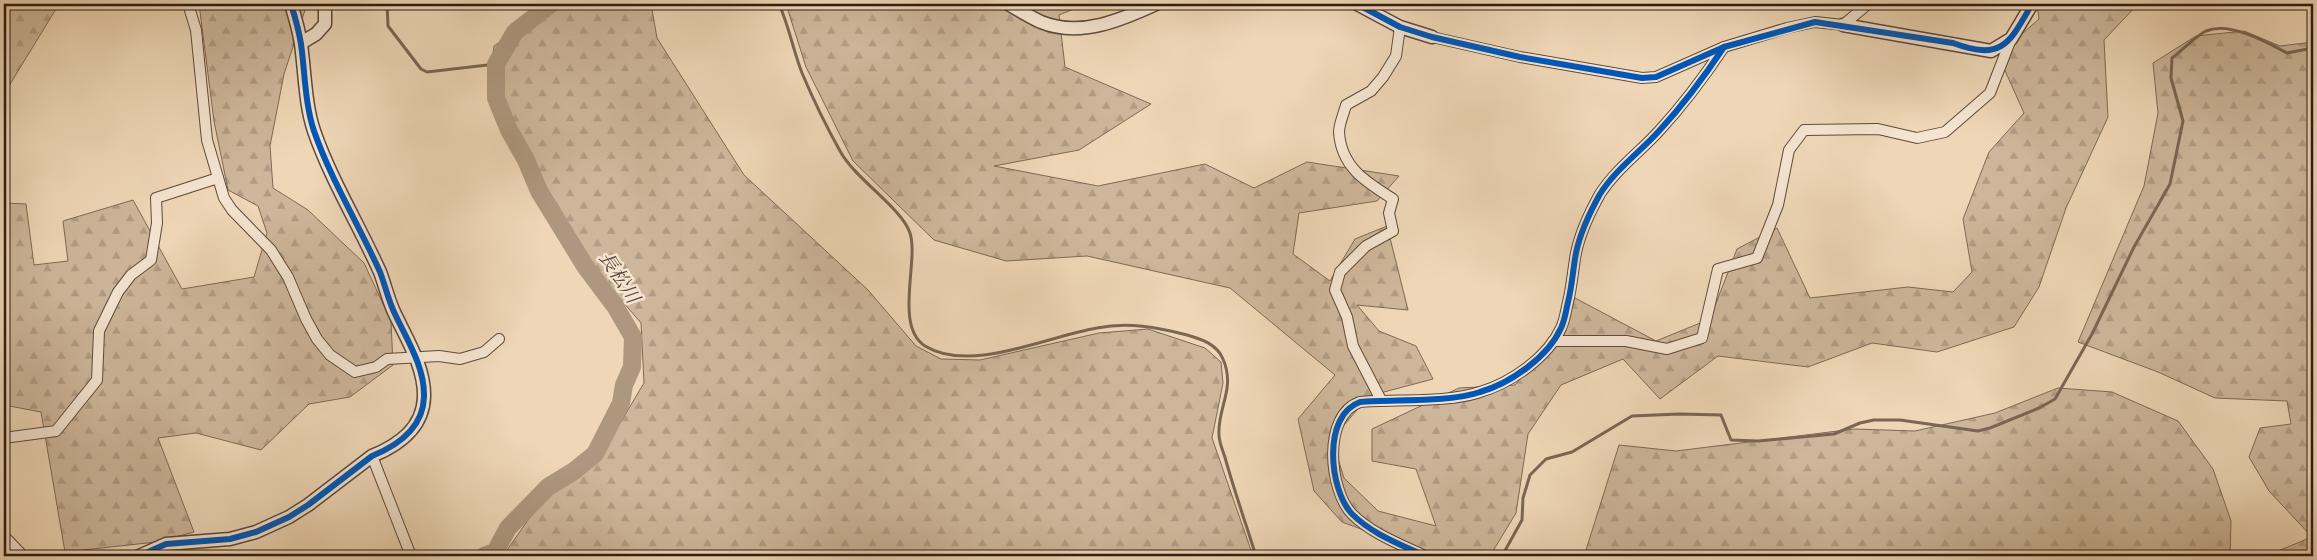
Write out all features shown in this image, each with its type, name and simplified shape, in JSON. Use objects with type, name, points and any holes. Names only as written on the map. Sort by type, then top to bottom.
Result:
[{"type":"street","points":[[188,4],[196,30],[207,140],[224,198],[232,210],[271,250],[288,277],[306,319],[330,355],[355,372],[376,367],[387,359],[439,356],[460,360],[484,352],[499,339]]},
{"type":"street","points":[[139,556],[166,544],[230,539],[256,532],[289,517],[308,505],[372,456],[406,437],[420,419],[424,397],[422,378],[415,357],[393,309],[380,272],[328,167],[314,129],[301,43],[291,4]]},
{"type":"street","points":[[301,43],[316,34],[325,24],[325,4]]},
{"type":"street","points":[[1008,4],[1042,23],[1068,29],[1102,25],[1128,17],[1156,4]]},
{"type":"street","points":[[1357,4],[1378,17],[1400,27],[1432,37],[1520,57],[1642,78],[1656,77],[1724,47],[1815,22],[1952,43],[1979,50],[1991,51],[2011,40]]},
{"type":"street","points":[[1842,25],[1868,4]]},
{"type":"street","points":[[1553,341],[1626,341],[1667,349],[1702,338],[1718,269],[1756,258],[1778,205],[1789,150],[1804,130],[1878,129],[1917,138],[1945,132],[1990,93],[2011,40],[2032,4]]},
{"type":"street","points":[[1381,400],[1353,346],[1347,317],[1335,290],[1340,272],[1366,246],[1393,231],[1389,213],[1393,199],[1366,181],[1345,158],[1339,130],[1346,105],[1371,91],[1396,56],[1400,27]]},
{"type":"street","points":[[1425,556],[1374,532],[1351,513],[1341,493],[1334,472],[1334,440],[1342,416],[1352,404],[1381,400],[1455,396],[1480,392],[1514,376],[1553,341],[1562,327],[1576,251],[1587,220],[1601,193],[1628,159],[1658,133],[1691,96],[1724,47]]},
{"type":"street","points":[[4,438],[56,431],[96,380],[99,331],[118,292],[131,275],[151,260],[157,223],[156,198],[218,178]]},
{"type":"street","points":[[372,456],[411,556]]},
{"type":"street","points":[[4,536],[24,556]]},
{"type":"green space","points":[[4,4],[59,4],[4,94]]},
{"type":"green space","points":[[199,4],[307,4],[284,74],[270,146],[273,188],[308,210],[364,263],[391,321],[393,365],[350,397],[309,404],[261,450],[196,433],[158,438],[194,532],[156,542],[65,552],[41,412],[4,405],[4,203],[26,204],[34,265],[68,261],[63,221],[133,200],[182,289],[254,277],[267,233],[258,206],[228,190],[214,121]]},
{"type":"green space","points":[[556,4],[651,4],[657,38],[744,175],[868,290],[916,346],[941,359],[980,360],[1099,333],[1148,329],[1205,348],[1221,362],[1223,383],[1212,438],[1253,556],[503,556],[544,497],[598,460],[644,383],[641,323],[567,237],[489,90],[494,46]]},
{"type":"green space","points":[[786,4],[1086,4],[1059,15],[1065,67],[1151,104],[1079,150],[994,166],[1098,186],[1205,164],[1254,188],[1307,162],[1399,176],[1377,201],[1299,213],[1293,254],[1330,281],[1355,239],[1387,226],[1408,310],[1357,305],[1379,331],[1416,346],[1433,379],[1369,396],[1332,439],[1344,478],[1378,511],[1436,526],[1416,469],[1372,461],[1372,429],[1459,388],[1515,385],[1564,324],[1575,298],[1656,341],[1710,319],[1737,249],[1777,228],[1810,298],[1908,287],[1953,292],[1972,272],[1963,219],[1989,152],[2024,113],[1998,55],[2039,19],[2037,4],[2138,4],[2104,40],[2108,117],[2066,208],[2039,287],[2014,327],[1937,352],[1872,343],[1808,367],[1718,356],[1660,399],[1623,359],[1561,385],[1528,434],[1516,513],[1490,556],[1434,556],[1342,522],[1314,491],[1298,419],[1335,375],[1230,288],[1087,256],[1006,261],[934,240],[853,161],[806,67]]},
{"type":"green space","points":[[2244,31],[2280,46],[2313,42],[2313,556],[2273,556],[2273,553],[2312,537],[2269,491],[2249,457],[2260,428],[2291,424],[2287,401],[2215,398],[2158,372],[2078,342],[2144,186],[2158,113],[2153,63],[2196,36]]},
{"type":"green space","points":[[2058,388],[2112,392],[2178,421],[2213,469],[2231,521],[2230,556],[1581,556],[1586,550],[1619,445],[1676,451],[1854,429],[1915,431],[1995,413]]},
{"type":"waterway","points":[[387,4],[388,26],[421,69],[427,72],[496,64]]},
{"type":"waterway","name":"長松川","points":[[484,556],[495,552],[508,528],[548,487],[574,471],[595,454],[621,403],[624,385],[632,367],[633,337],[615,306],[585,266],[539,191],[526,160],[509,130],[496,98],[496,64],[515,32],[551,4]]},
{"type":"waterway","points":[[779,4],[802,73],[840,151],[856,172],[898,214],[910,233],[912,260],[909,309],[911,324],[916,337],[925,346],[944,354],[964,356],[987,355],[1033,345],[1077,332],[1109,326],[1131,325],[1187,335],[1198,338],[1213,346],[1223,359],[1228,380],[1219,425],[1220,441],[1256,556]]},
{"type":"waterway","points":[[1502,556],[1522,520],[1523,498],[1530,475],[1546,459],[1572,452],[1632,416],[1721,415],[1731,440],[1758,441],[1834,434],[1860,423],[1874,420],[1900,420],[1978,431],[2039,408],[2055,399],[2092,334],[2134,247],[2170,184],[2183,121],[2171,78],[2172,58],[2206,31],[2215,29],[2226,29],[2248,34],[2287,53],[2313,48]]},
{"type":"cycle path","points":[[139,556],[166,544],[230,539],[256,532],[289,517],[308,505],[372,456],[400,441],[414,426],[423,408],[423,386],[418,364],[392,307],[372,254],[337,185],[314,131],[307,99],[300,39],[291,4]]},
{"type":"cycle path","points":[[1357,4],[1400,27],[1432,37],[1520,57],[1642,78],[1656,77],[1724,47],[1815,22],[1953,43],[1983,50],[1993,49],[2010,39],[2032,4]]},
{"type":"cycle path","points":[[1425,556],[1368,527],[1352,514],[1344,503],[1334,471],[1333,454],[1339,422],[1348,410],[1360,402],[1453,398],[1480,392],[1504,382],[1538,359],[1555,339],[1562,325],[1580,238],[1600,194],[1613,177],[1652,139],[1677,111],[1724,47]]}]
